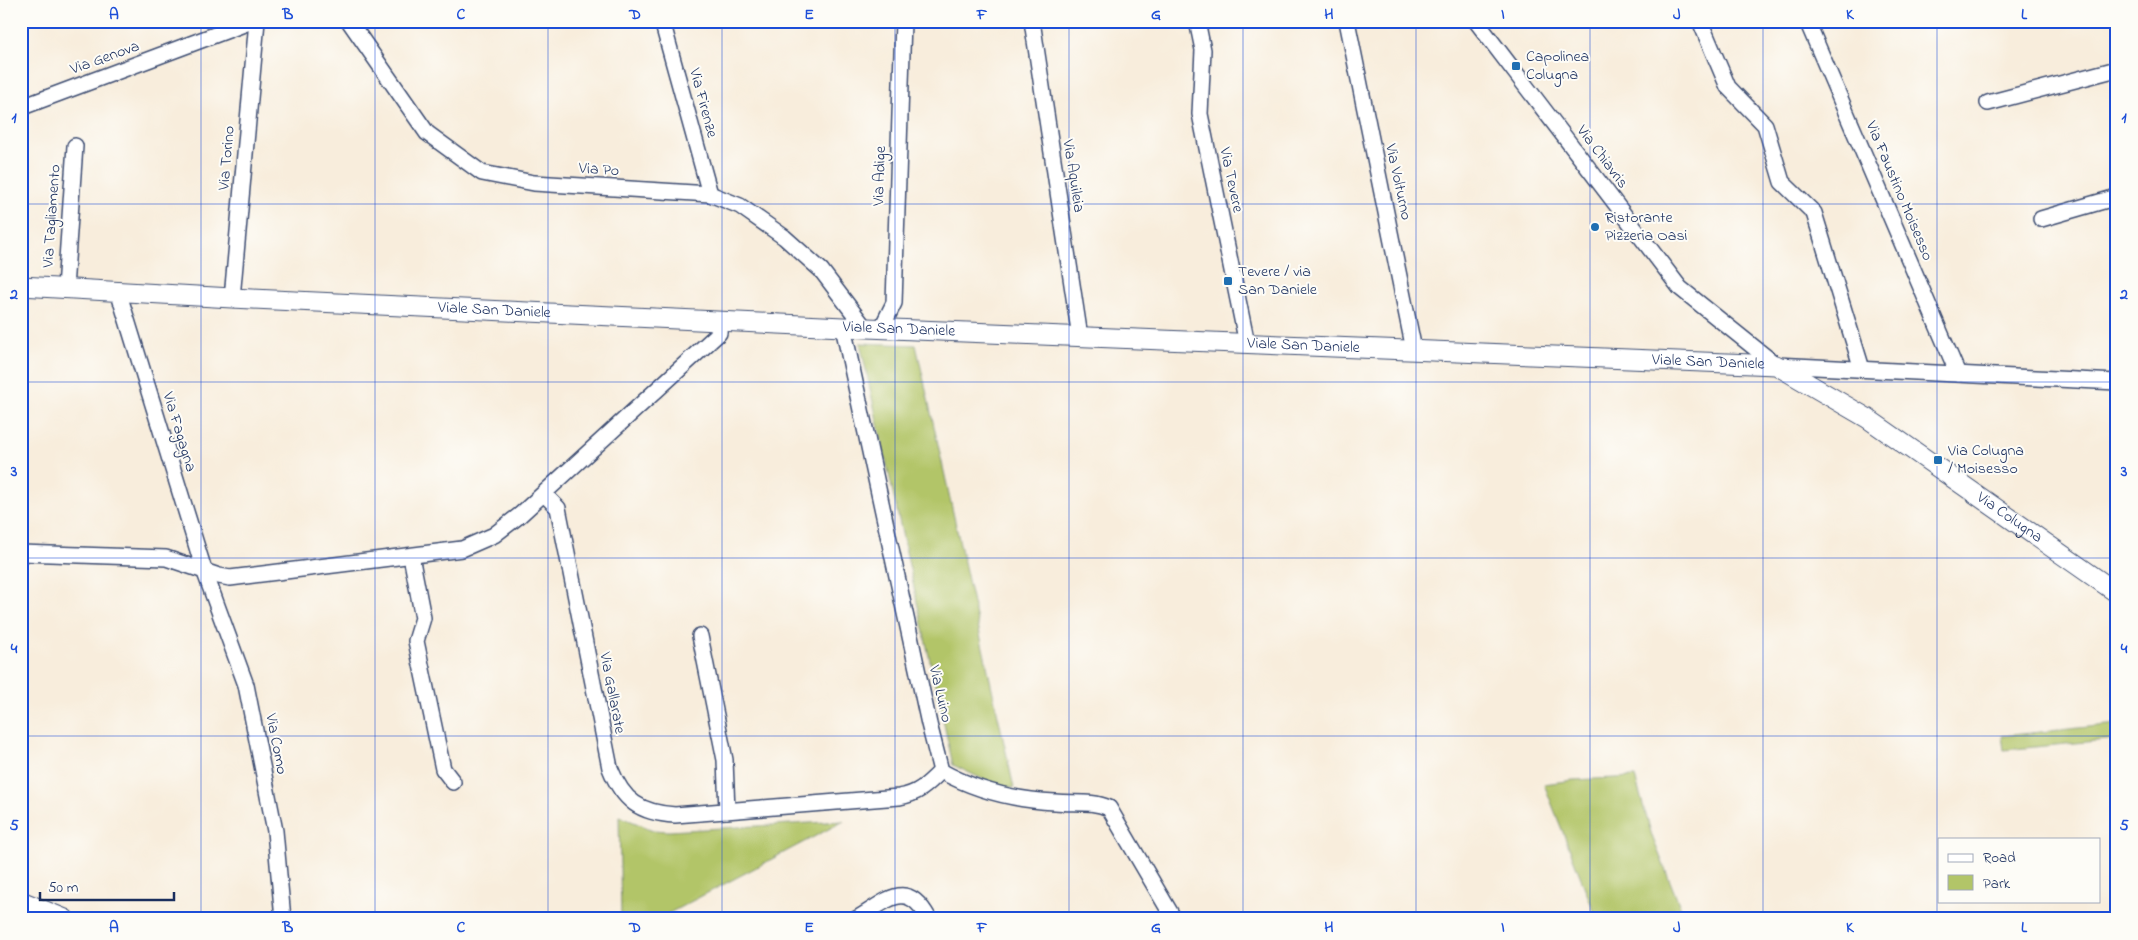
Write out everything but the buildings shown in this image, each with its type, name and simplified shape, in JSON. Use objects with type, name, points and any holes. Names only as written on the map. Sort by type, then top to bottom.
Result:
[{"type":"street","name":"Via Genova","points":[[25,106],[252,21]]},
{"type":"street","name":"Via Torino","points":[[232,298],[257,21]]},
{"type":"street","name":"Via Po","points":[[348,21],[427,133],[482,173],[534,183],[710,194],[740,206],[784,237],[821,270],[873,329]]},
{"type":"street","name":"Via Firenze","points":[[662,21],[710,194]]},
{"type":"street","name":"Via Adige","points":[[873,329],[894,303],[903,21]]},
{"type":"street","name":"Via Aquileia","points":[[1032,21],[1080,336]]},
{"type":"street","name":"Via Tevere","points":[[1197,21],[1203,50],[1200,114],[1247,344]]},
{"type":"street","name":"Via Volturno","points":[[1347,21],[1414,350]]},
{"type":"street","name":"Via Chiavris","points":[[1476,21],[1680,288],[1776,364]]},
{"type":"street","points":[[1700,21],[1728,87],[1765,125],[1782,182],[1814,213],[1862,369]]},
{"type":"street","name":"Via Faustino Moisesso","points":[[1807,21],[1958,374]]},
{"type":"street","points":[[1988,104],[2117,69]]},
{"type":"street","name":"Via Tagliamento","points":[[65,288],[75,146]]},
{"type":"street","points":[[2041,219],[2117,197]]},
{"type":"street","name":"Viale San Daniele","points":[[21,286],[873,329],[1776,364]]},
{"type":"street","name":"Via Fagagna","points":[[118,291],[206,576]]},
{"type":"street","points":[[21,553],[166,558],[206,576],[230,578],[462,549],[494,534],[544,494],[719,333],[720,321]]},
{"type":"street","name":"Via Luino","points":[[843,327],[927,715],[941,771]]},
{"type":"street","points":[[1776,364],[2117,382]]},
{"type":"street","name":"Via Colugna","points":[[1776,364],[1867,418],[2117,592]]},
{"type":"street","name":"Via Gallarate","points":[[544,494],[558,508],[610,768],[616,784],[638,806],[653,814],[675,815],[905,796],[923,789],[941,771]]},
{"type":"street","points":[[411,556],[423,618],[416,641],[443,769],[453,782]]},
{"type":"street","name":"Via Como","points":[[206,576],[246,686],[275,831],[282,919]]},
{"type":"street","points":[[700,636],[725,760],[727,811]]},
{"type":"street","points":[[941,771],[966,785],[994,794],[1055,802],[1100,804],[1108,808],[1174,919]]},
{"type":"street","points":[[856,919],[898,895],[907,894],[921,905],[929,919]]},
{"type":"street","points":[[21,901],[65,919]]},
{"type":"green space","points":[[860,343],[916,345],[1014,788],[997,786],[953,765]]},
{"type":"green space","points":[[2117,724],[2117,739],[2004,750],[2002,736]]},
{"type":"green space","points":[[1635,777],[1652,836],[1685,919],[1597,919],[1544,784],[1573,780]]},
{"type":"green space","points":[[619,816],[653,830],[669,831],[844,821],[658,919],[621,919]]},
{"type":"place","name":"Capolinea Colugna","points":[[1516,66]]},
{"type":"place","name":"Ristorante Pizzeria Oasi","points":[[1595,227]]},
{"type":"place","name":"Tevere / via San Daniele","points":[[1228,281]]},
{"type":"place","name":"Via Colugna / Moisesso","points":[[1938,460]]}]
